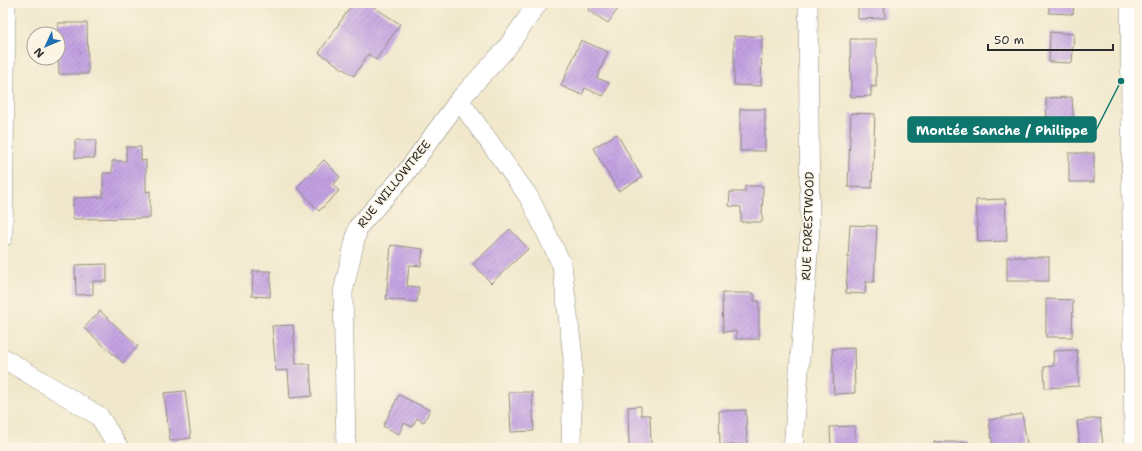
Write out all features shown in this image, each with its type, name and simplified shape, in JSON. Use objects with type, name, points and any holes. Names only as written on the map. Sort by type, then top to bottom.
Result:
[{"type":"street","points":[[3,237],[6,3]]},
{"type":"street","name":"RUE WILLOWTREE","points":[[346,448],[343,292],[358,227],[405,174],[459,100],[506,49],[538,3]]},
{"type":"street","name":"RUE FORESTWOOD","points":[[793,448],[810,229],[808,3]]},
{"type":"street","points":[[1130,3],[1135,117],[1134,448]]},
{"type":"street","points":[[459,100],[529,197],[562,265],[573,358],[571,448]]},
{"type":"street","points":[[3,358],[99,416],[119,448]]},
{"type":"building","points":[[353,3],[374,3],[372,6],[400,24],[376,60],[368,54],[354,76],[319,53]]},
{"type":"building","points":[[593,3],[622,3],[608,23],[588,10]]},
{"type":"building","points":[[858,3],[884,3],[885,18],[858,19]]},
{"type":"building","points":[[1049,3],[1074,3],[1073,14],[1049,13]]},
{"type":"building","points":[[58,23],[87,23],[88,74],[59,74],[59,66],[66,66],[66,26],[58,26]]},
{"type":"building","points":[[1050,32],[1074,34],[1072,63],[1049,62]]},
{"type":"building","points":[[734,36],[762,36],[761,86],[734,85]]},
{"type":"building","points":[[850,39],[876,39],[876,87],[871,86],[871,96],[851,97]]},
{"type":"building","points":[[581,40],[608,52],[597,78],[609,83],[603,96],[585,88],[582,95],[561,86]]},
{"type":"building","points":[[1072,97],[1074,127],[1047,129],[1046,98]]},
{"type":"building","points":[[740,109],[765,109],[765,151],[740,151]]},
{"type":"building","points":[[851,113],[875,114],[872,188],[848,187]]},
{"type":"building","points":[[617,134],[642,178],[618,191],[593,148]]},
{"type":"building","points":[[75,140],[96,140],[95,158],[75,158]]},
{"type":"building","points":[[126,147],[141,147],[141,161],[146,160],[146,192],[150,191],[150,218],[73,219],[73,198],[103,197],[103,173],[112,173],[112,161],[126,161]]},
{"type":"building","points":[[1069,153],[1094,153],[1094,182],[1069,182]]},
{"type":"building","points":[[324,160],[340,177],[333,185],[339,191],[319,211],[297,187]]},
{"type":"building","points":[[745,186],[763,186],[762,222],[741,222],[741,207],[729,206],[730,192],[745,192]]},
{"type":"building","points":[[1005,199],[1007,241],[978,242],[976,200]]},
{"type":"building","points":[[850,225],[877,226],[874,282],[866,282],[865,294],[846,293]]},
{"type":"building","points":[[510,229],[528,249],[491,283],[473,264]]},
{"type":"building","points":[[391,245],[423,249],[421,266],[409,265],[407,286],[419,287],[417,302],[386,299]]},
{"type":"building","points":[[1007,257],[1049,257],[1049,281],[1007,281]]},
{"type":"building","points":[[107,264],[107,281],[93,281],[93,294],[76,295],[75,265]]},
{"type":"building","points":[[253,271],[271,271],[270,297],[252,296]]},
{"type":"building","points":[[722,293],[754,293],[754,301],[759,301],[759,339],[736,339],[736,331],[723,332]]},
{"type":"building","points":[[1046,299],[1073,300],[1072,337],[1046,337]]},
{"type":"building","points":[[100,311],[138,346],[123,363],[84,328]]},
{"type":"building","points":[[293,325],[296,364],[310,364],[312,396],[290,398],[288,370],[276,371],[272,326]]},
{"type":"building","points":[[854,348],[855,393],[834,394],[832,349]]},
{"type":"building","points":[[1077,350],[1079,386],[1045,388],[1044,367],[1054,366],[1053,351]]},
{"type":"building","points":[[185,391],[191,438],[170,441],[164,393]]},
{"type":"building","points":[[509,392],[532,392],[534,431],[511,432]]},
{"type":"building","points":[[399,395],[430,410],[424,422],[417,418],[412,427],[404,423],[399,434],[383,426]]},
{"type":"building","points":[[641,406],[641,415],[650,415],[651,448],[629,448],[628,407]]},
{"type":"building","points":[[746,410],[747,445],[720,445],[719,411]]},
{"type":"building","points":[[1022,414],[1027,443],[993,448],[989,420]]},
{"type":"building","points":[[1100,418],[1103,446],[1080,448],[1077,421]]},
{"type":"building","points":[[855,426],[856,448],[831,448],[830,427]]},
{"type":"building","points":[[934,442],[968,442],[968,448],[934,448]]},
{"type":"place","name":"Montée Sanche / Philippe","points":[[1121,81]]}]
